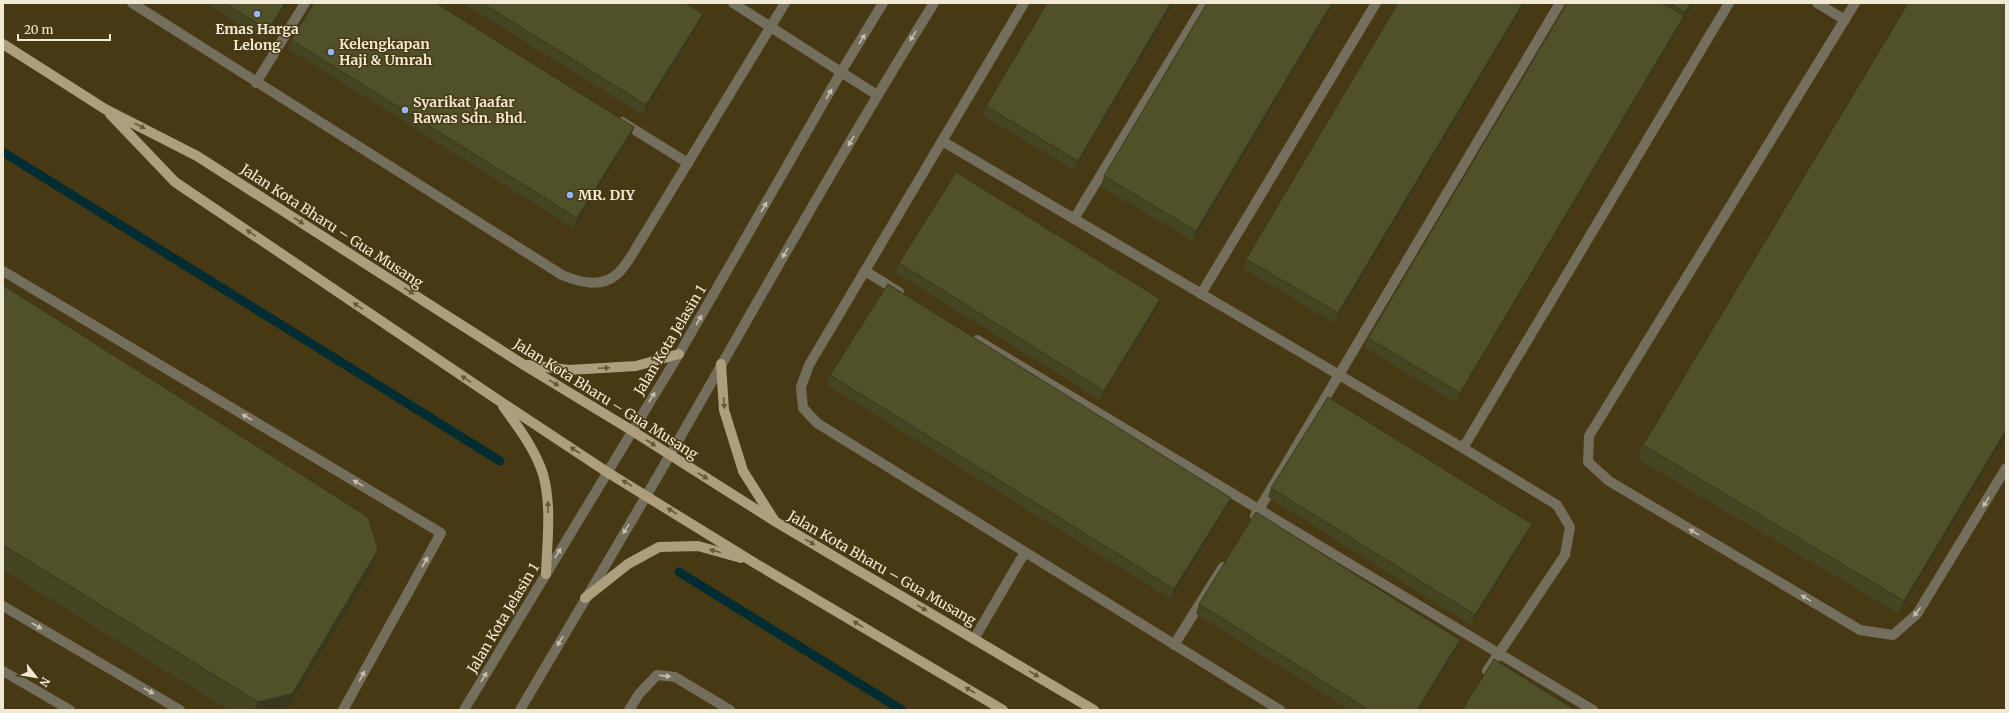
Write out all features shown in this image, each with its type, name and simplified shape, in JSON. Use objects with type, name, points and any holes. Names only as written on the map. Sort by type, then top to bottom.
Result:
[{"type":"main road","name":"Jalan Kota Bharu – Gua Musang","points":[[4,47],[105,108],[197,156],[524,365],[632,430],[776,522],[1094,710]]},
{"type":"main road","name":"Jalan Kota Bharu – Gua Musang","points":[[105,108],[175,182],[498,400],[607,472],[753,562],[1003,710]]},
{"type":"main road","points":[[524,365],[569,370],[636,366],[679,354]]},
{"type":"main road","points":[[721,364],[724,410],[743,471],[776,522]]},
{"type":"main road","points":[[498,400],[528,441],[543,474],[548,501],[546,574]]},
{"type":"main road","points":[[585,598],[628,564],[659,547],[698,546],[753,562]]},
{"type":"street","points":[[132,3],[562,276],[581,282],[598,282],[615,276],[630,258],[785,3]]},
{"type":"street","points":[[256,83],[305,3]]},
{"type":"street","points":[[732,3],[877,95]]},
{"type":"street","name":"Jalan Kota Jelasin 1","points":[[464,710],[679,354],[841,72],[883,3]]},
{"type":"street","points":[[520,710],[670,455],[877,95],[934,3]]},
{"type":"street","points":[[1024,3],[809,365],[801,387],[803,408],[817,423],[1280,710]]},
{"type":"street","points":[[1074,219],[1205,3]]},
{"type":"street","points":[[1201,294],[1376,3]]},
{"type":"street","points":[[1250,524],[1560,3]]},
{"type":"street","points":[[1463,448],[1729,3]]},
{"type":"street","points":[[1817,3],[1845,20]]},
{"type":"street","points":[[1855,3],[1589,436],[1588,462],[1609,481],[1860,630],[1893,635],[1917,614],[2006,468]]},
{"type":"street","points":[[614,117],[688,163]]},
{"type":"street","points":[[942,141],[1557,505],[1570,527],[1565,555],[1482,678]]},
{"type":"street","points":[[3,271],[441,533],[343,710]]},
{"type":"street","points":[[865,272],[905,296]]},
{"type":"street","points":[[966,333],[1258,510],[1593,710]]},
{"type":"street","points":[[974,639],[1025,552]]},
{"type":"street","points":[[1174,645],[1229,557]]},
{"type":"street","points":[[3,606],[180,710]]},
{"type":"street","points":[[3,671],[70,710]]},
{"type":"street","points":[[629,710],[639,694],[657,675],[675,677],[726,709]]},
{"type":"building","points":[[225,3],[285,3],[268,30]]},
{"type":"building","points":[[314,3],[436,3],[634,127],[577,218],[291,40]]},
{"type":"building","points":[[482,3],[685,3],[703,14],[646,105]]},
{"type":"building","points":[[1047,3],[1171,3],[1078,161],[986,106]]},
{"type":"building","points":[[1207,3],[1332,3],[1196,231],[1104,176]]},
{"type":"building","points":[[1398,3],[1523,3],[1338,313],[1246,259]]},
{"type":"building","points":[[1567,3],[1662,3],[1684,16],[1460,393],[1368,338]]},
{"type":"building","points":[[1670,3],[1691,3],[1685,12]]},
{"type":"building","points":[[1908,3],[2006,3],[2006,430],[1904,601],[1643,445]]},
{"type":"building","points":[[956,172],[1160,299],[1104,391],[899,263]]},
{"type":"building","points":[[888,284],[1231,498],[1174,589],[830,375]]},
{"type":"building","points":[[3,285],[368,517],[378,550],[292,694],[258,702],[3,545]]},
{"type":"building","points":[[1328,397],[1532,524],[1475,615],[1271,488]]},
{"type":"building","points":[[1256,512],[1460,640],[1417,710],[1369,710],[1199,604]]},
{"type":"building","points":[[1494,659],[1575,710],[1462,710]]},
{"type":"waterway","points":[[3,152],[500,461]]},
{"type":"waterway","points":[[679,572],[902,710]]},
{"type":"place","name":"Emas Harga Lelong","points":[[257,14]]},
{"type":"place","name":"Kelengkapan Haji & Umrah","points":[[331,52]]},
{"type":"place","name":"Syarikat Jaafar Rawas Sdn. Bhd.","points":[[405,110]]},
{"type":"place","name":"MR. DIY","points":[[570,195]]}]
